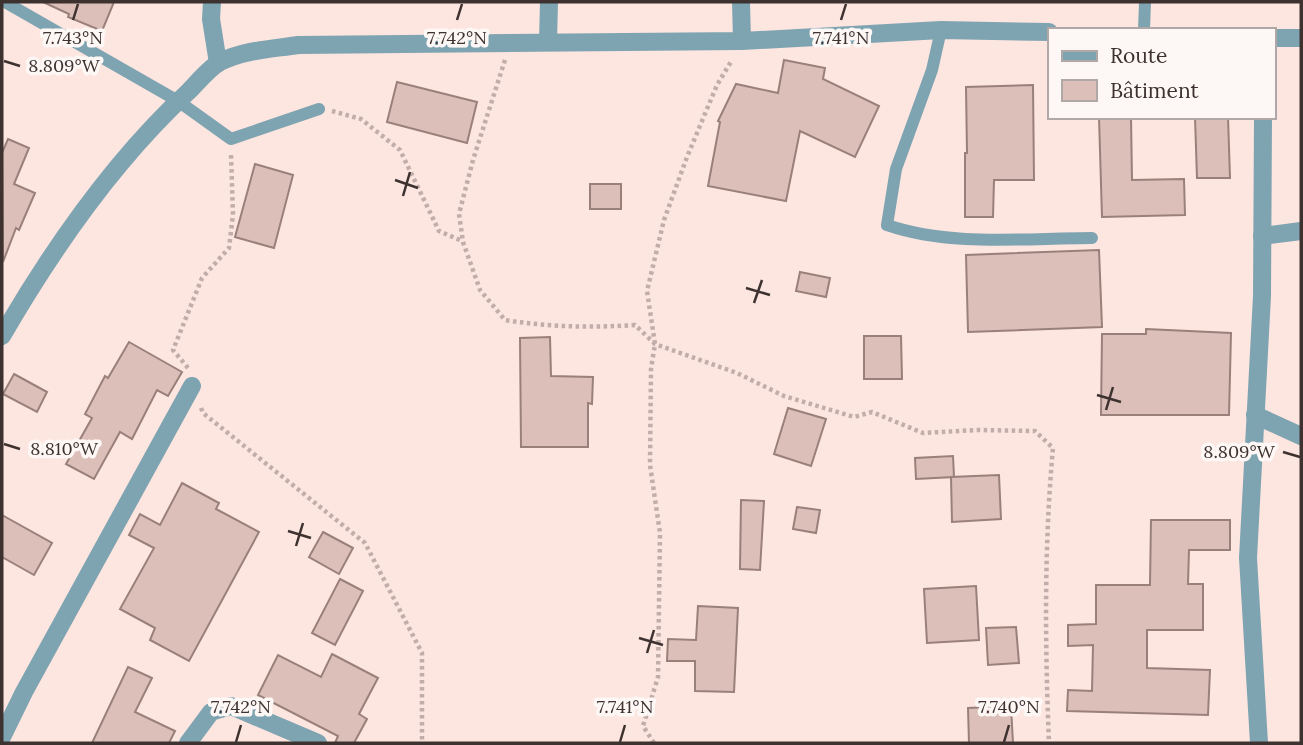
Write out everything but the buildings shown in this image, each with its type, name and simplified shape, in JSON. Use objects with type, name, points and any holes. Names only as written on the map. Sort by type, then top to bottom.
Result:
[{"type":"street","points":[[212,2],[211,19],[218,63]]},
{"type":"street","points":[[548,43],[549,2]]},
{"type":"street","points":[[741,2],[742,41]]},
{"type":"street","points":[[2,336],[71,230],[125,158],[218,63],[251,51],[298,45],[742,41],[942,30],[1048,32]]},
{"type":"street","points":[[1275,38],[1301,38]]},
{"type":"street","points":[[1259,743],[1248,558],[1262,296],[1262,119]]},
{"type":"street","points":[[1262,236],[1301,231]]},
{"type":"street","points":[[2,737],[192,386]]},
{"type":"street","points":[[1255,415],[1301,436]]},
{"type":"street","points":[[188,743],[211,712],[231,706],[318,743]]},
{"type":"lane","points":[[5,2],[178,101],[231,139],[319,109]]},
{"type":"lane","points":[[1144,28],[1145,2]]},
{"type":"lane","points":[[942,30],[932,71],[896,169],[887,225],[908,232],[964,238],[1092,237]]},
{"type":"path","points":[[654,743],[643,726],[658,677],[660,533],[650,465],[651,369],[655,344],[647,290],[664,220],[687,157],[717,85],[742,41]]},
{"type":"path","points":[[510,42],[459,214],[463,242],[480,290],[505,320],[546,326],[635,326],[655,344],[737,373],[784,396],[854,417],[872,412],[923,433],[1035,431],[1053,448],[1048,505],[1047,574],[1046,679],[1049,743]]},
{"type":"path","points":[[319,109],[361,120],[400,150],[439,231],[463,242]]},
{"type":"path","points":[[231,139],[233,215],[229,248],[202,278],[173,349],[191,370],[192,386],[203,413],[365,543],[422,653],[422,743]]}]
